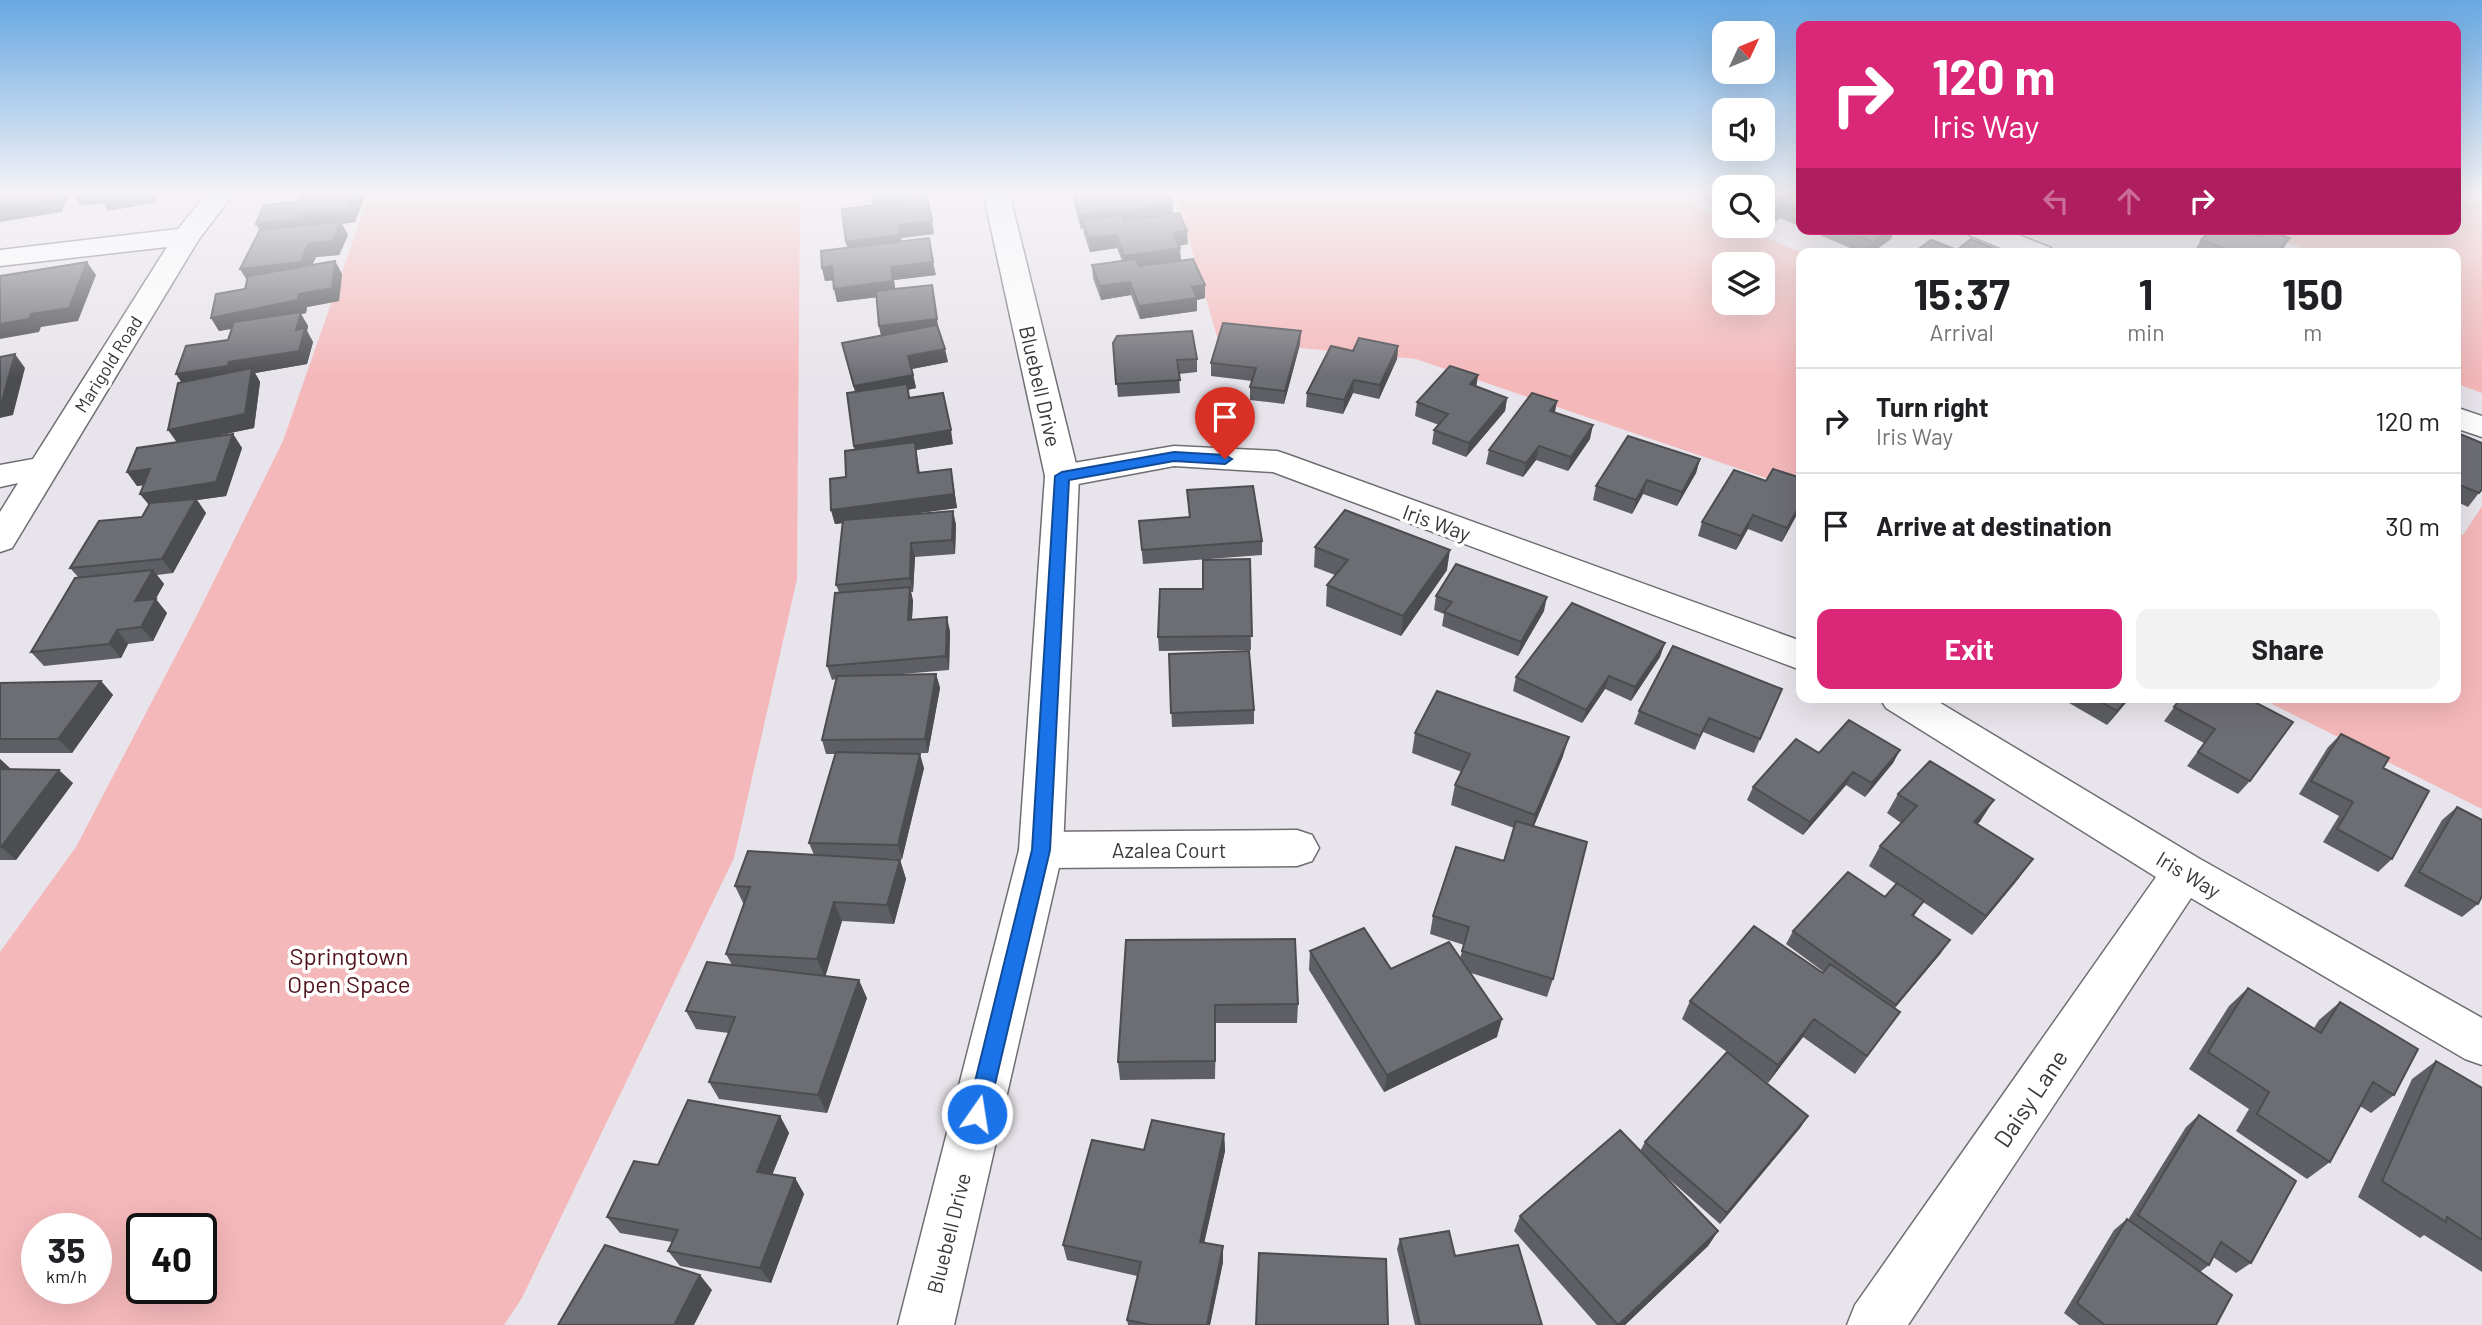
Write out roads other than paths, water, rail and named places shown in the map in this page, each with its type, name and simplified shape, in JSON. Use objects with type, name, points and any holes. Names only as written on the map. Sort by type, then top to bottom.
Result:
[{"type":"street","points":[[0,258],[35,254]]},
{"type":"street","name":"Marigold Road","points":[[0,540],[176,254]]},
{"type":"street","name":"Bluebell Drive","points":[[926,1325],[1041,850],[1062,476],[1010,254]]},
{"type":"street","points":[[2461,419],[2482,428]]},
{"type":"street","name":"Iris Way","points":[[1062,476],[1174,456],[1277,462],[1796,654]]},
{"type":"street","points":[[0,476],[44,468]]},
{"type":"street","name":"Iris Way","points":[[1908,703],[2184,872],[2482,1043]]},
{"type":"street","name":"Azalea Court","points":[[1041,850],[1297,848]]},
{"type":"street","name":"Daisy Lane","points":[[1875,1325],[2184,872]]},
{"type":"park label","name":"Springtown Open Space","points":[[349,969]]}]
